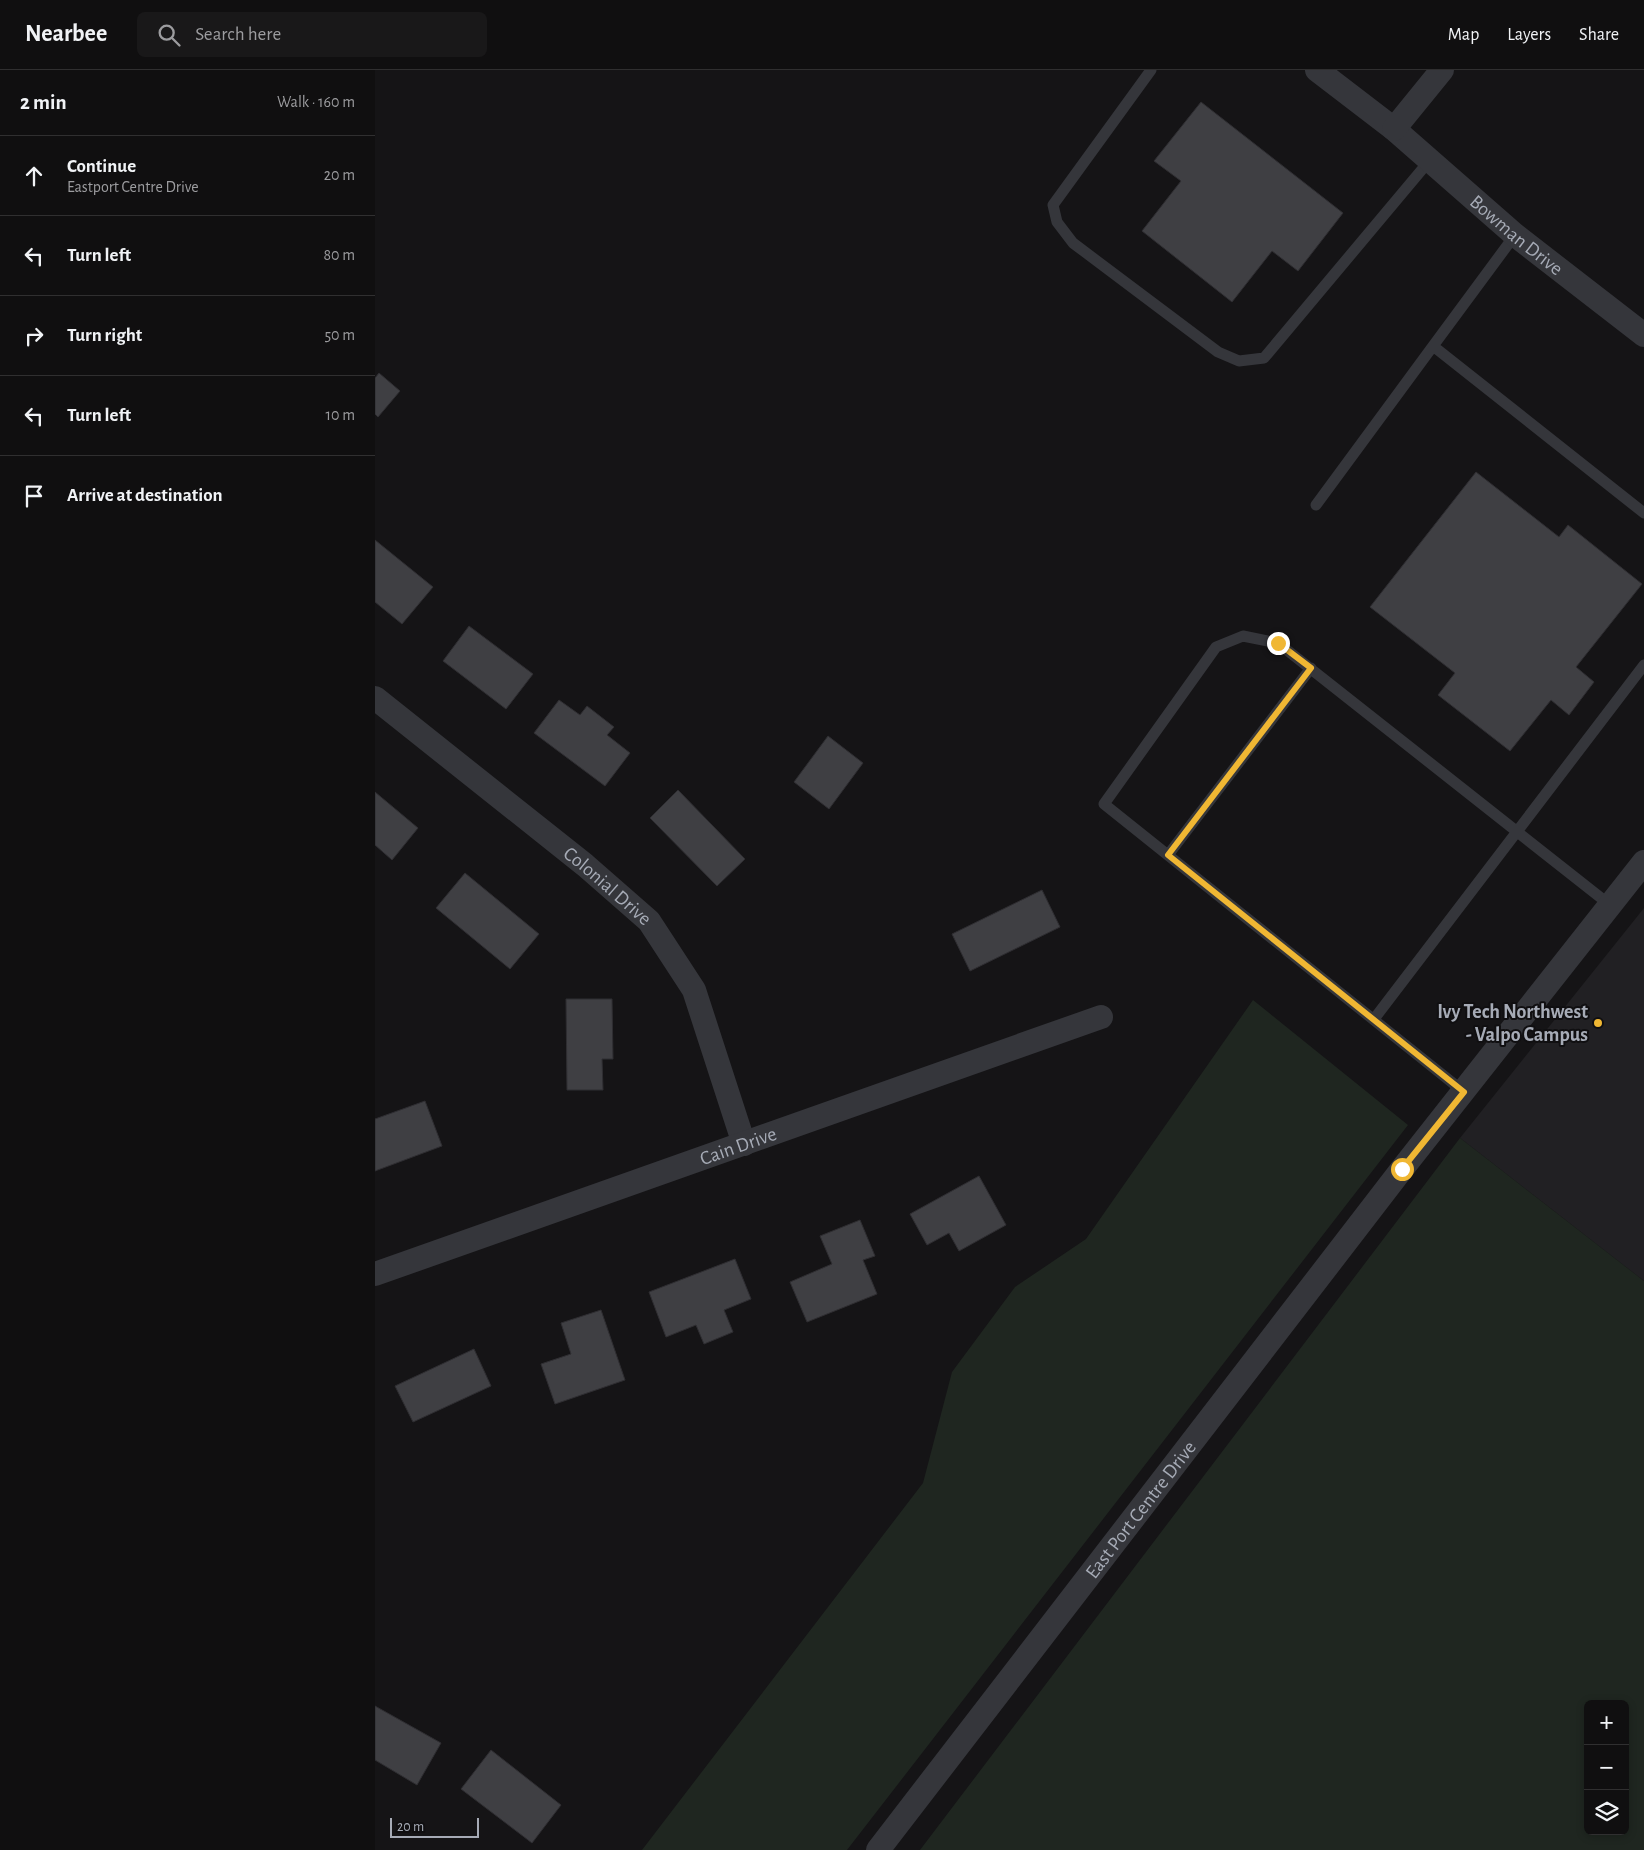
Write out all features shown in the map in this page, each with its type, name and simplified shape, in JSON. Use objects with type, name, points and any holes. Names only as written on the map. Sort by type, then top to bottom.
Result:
[{"type":"street","name":"Bowman Drive","points":[[1317,70],[1394,129],[1515,235],[1644,335]]},
{"type":"street","points":[[1394,129],[1441,70]]},
{"type":"street","name":"Colonial Drive","points":[[375,698],[585,864],[649,921],[695,990],[743,1144]]},
{"type":"street","name":"East Port Centre Drive","points":[[878,1850],[1402,1169],[1644,862]]},
{"type":"street","name":"Cain Drive","points":[[375,1274],[1101,1017]]},
{"type":"lane","points":[[1151,70],[1053,205],[1057,222],[1073,243],[1218,352],[1239,361],[1264,358],[1430,160]]},
{"type":"lane","points":[[1317,505],[1515,235]]},
{"type":"lane","points":[[1433,346],[1644,513]]},
{"type":"lane","points":[[1464,1092],[1104,804],[1216,647],[1243,636],[1278,643],[1610,905]]},
{"type":"lane","points":[[1374,1020],[1644,665]]},
{"type":"lane","points":[[1168,855],[1311,668]]},
{"type":"shaded area","name":"Ivy Tech Northwest - Valpo Campus","points":[[1644,908],[1644,1281],[1460,1138]]},
{"type":"shaded area","points":[[1253,1000],[1408,1125],[847,1850],[642,1850],[923,1483],[952,1372],[1015,1287],[1086,1239]]},
{"type":"shaded area","points":[[1460,1138],[1644,1281],[1644,1850],[920,1850]]},
{"type":"building","points":[[1201,102],[1343,213],[1298,271],[1272,251],[1232,302],[1142,231],[1181,181],[1154,161]]},
{"type":"building","points":[[379,373],[400,391],[378,417],[375,414],[375,378]]},
{"type":"building","points":[[1476,472],[1559,537],[1568,525],[1642,584],[1576,667],[1594,682],[1569,715],[1551,700],[1510,751],[1438,695],[1455,673],[1370,607]]},
{"type":"building","points":[[375,540],[433,587],[402,624],[375,602]]},
{"type":"building","points":[[469,626],[533,674],[506,709],[443,661]]},
{"type":"building","points":[[559,700],[580,715],[587,706],[614,727],[607,735],[630,753],[605,786],[534,733]]},
{"type":"building","points":[[828,736],[863,763],[829,809],[794,782]]},
{"type":"building","points":[[678,790],[745,859],[717,886],[650,818]]},
{"type":"building","points":[[375,792],[418,828],[392,860],[375,845]]},
{"type":"building","points":[[465,873],[539,934],[510,969],[436,908]]},
{"type":"building","points":[[1042,890],[1060,927],[970,971],[952,934]]},
{"type":"building","points":[[566,999],[612,999],[613,1059],[602,1059],[603,1090],[567,1090]]},
{"type":"building","points":[[425,1101],[442,1146],[375,1171],[375,1119]]},
{"type":"building","points":[[979,1176],[1006,1225],[959,1251],[949,1233],[927,1245],[910,1214]]},
{"type":"building","points":[[860,1220],[875,1256],[863,1260],[877,1294],[807,1322],[790,1282],[832,1264],[820,1236]]},
{"type":"building","points":[[735,1259],[751,1299],[724,1310],[733,1332],[704,1344],[696,1325],[666,1337],[649,1292]]},
{"type":"building","points":[[601,1310],[625,1380],[555,1404],[541,1364],[571,1354],[561,1323]]},
{"type":"building","points":[[474,1349],[491,1386],[413,1422],[395,1386]]},
{"type":"building","points":[[375,1706],[441,1743],[417,1785],[375,1760]]},
{"type":"building","points":[[491,1750],[561,1805],[532,1843],[461,1789]]},
{"type":"place","name":"Ivy Tech Northwest - Valpo Campus","points":[[1598,1023]]},
{"type":"route","points":[[1278,643],[1311,668],[1168,855],[1464,1092],[1402,1169]]}]
